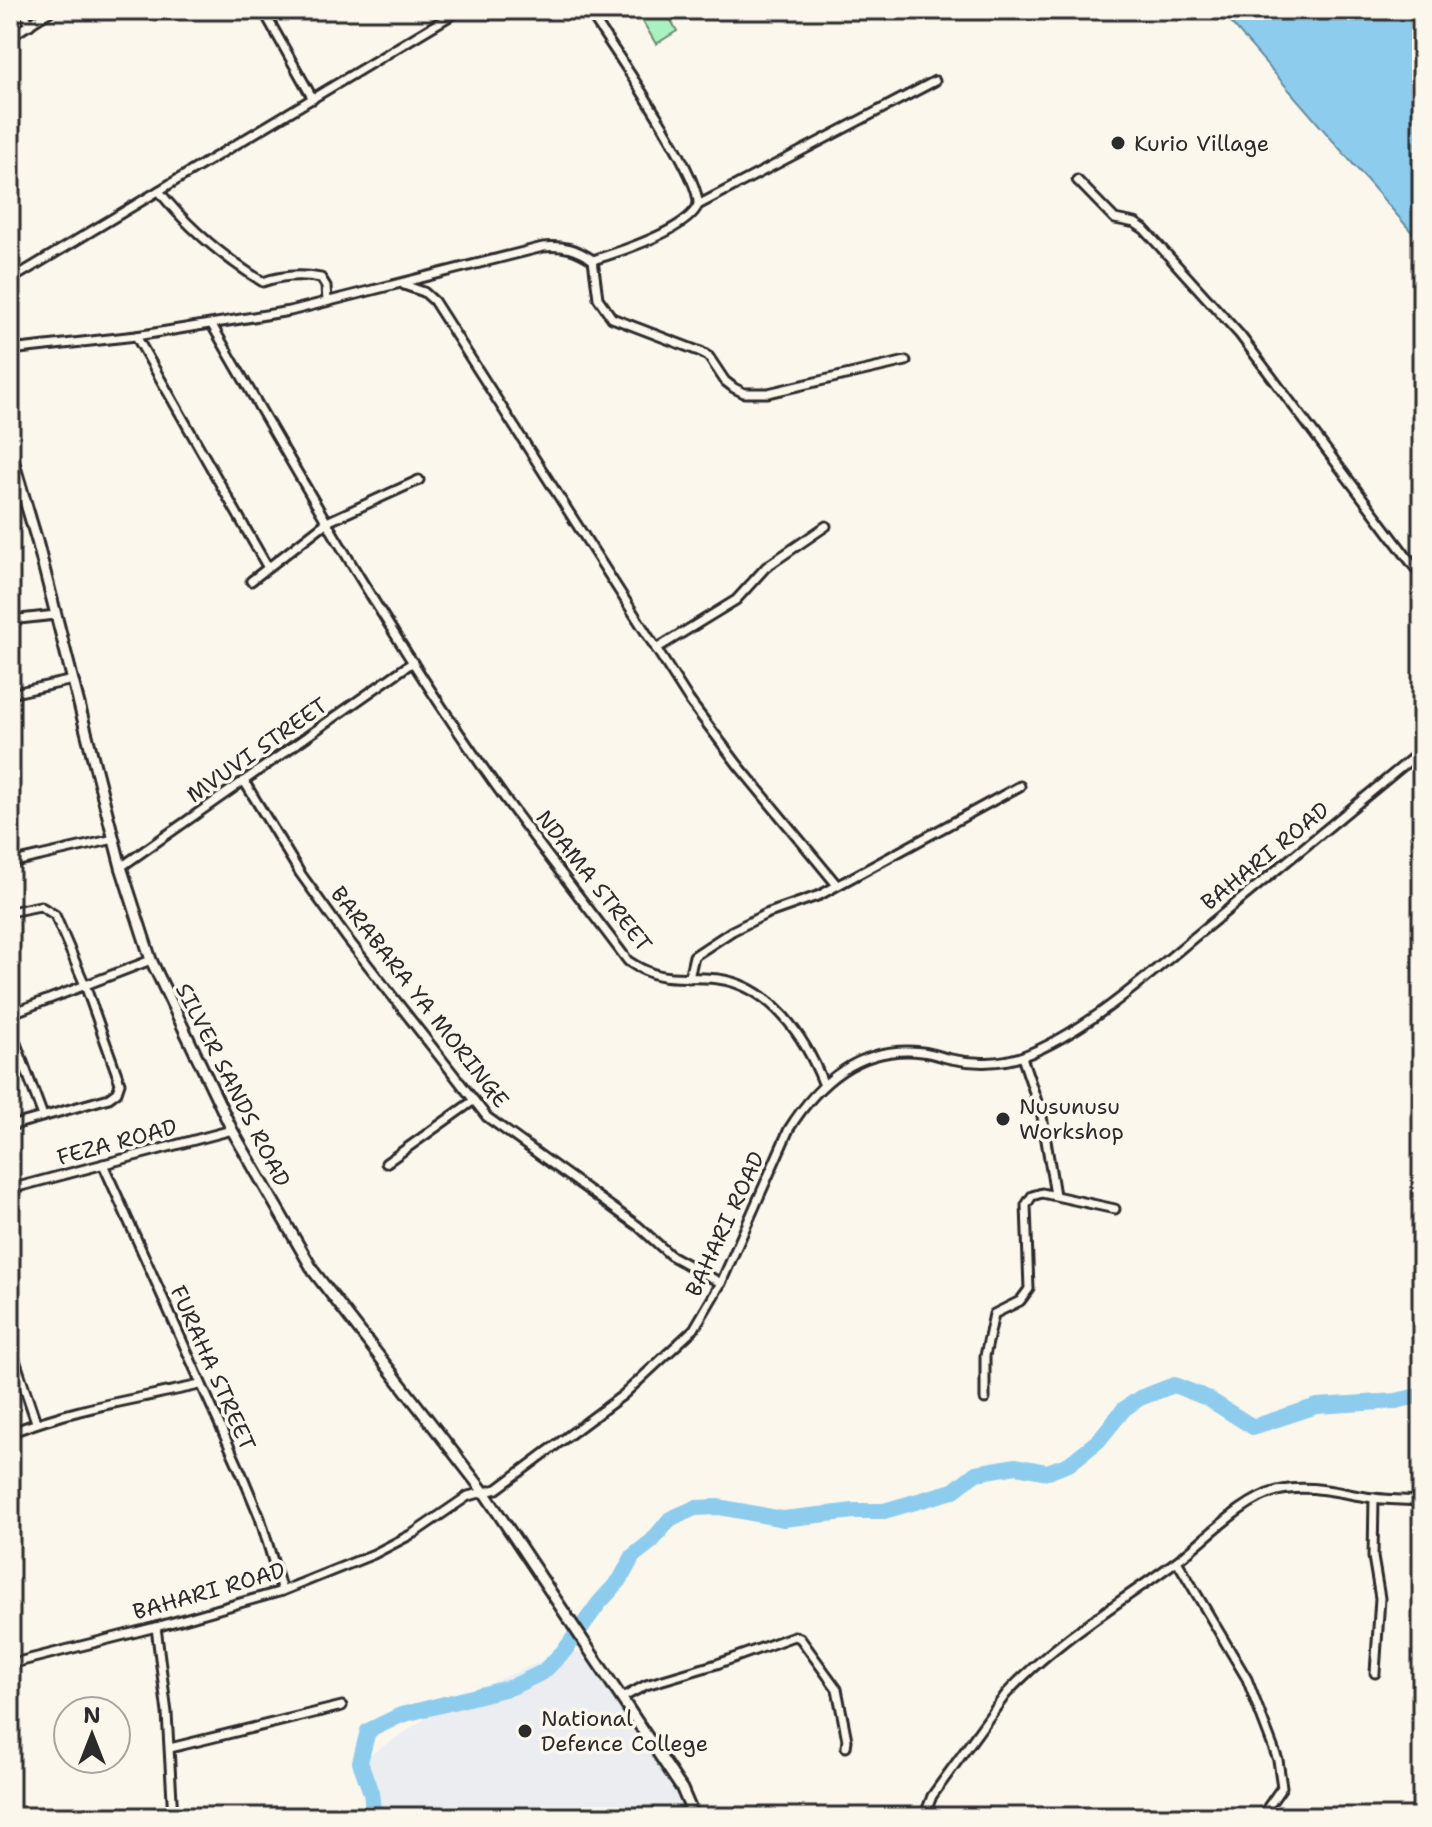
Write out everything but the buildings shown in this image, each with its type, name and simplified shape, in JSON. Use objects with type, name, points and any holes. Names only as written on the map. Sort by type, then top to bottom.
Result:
[{"type":"street","points":[[23,10],[30,25]]},
{"type":"street","points":[[10,37],[52,10]]},
{"type":"street","points":[[263,10],[313,99]]},
{"type":"street","points":[[10,280],[460,10]]},
{"type":"street","points":[[588,10],[685,163],[697,191],[698,205]]},
{"type":"street","points":[[593,260],[640,244],[690,217],[698,205],[935,81]]},
{"type":"street","points":[[1077,180],[1115,219],[1135,223],[1144,229],[1240,335],[1422,577]]},
{"type":"street","points":[[159,191],[207,243],[241,268],[263,282],[279,277],[307,275],[321,278],[326,286],[327,301]]},
{"type":"street","points":[[10,350],[212,325],[561,245],[578,250],[593,260],[598,298],[612,318],[701,352],[715,364],[725,381],[744,393],[768,393],[906,361]]},
{"type":"street","points":[[398,284],[424,292],[434,301],[689,700],[837,885]]},
{"type":"street","name":"NDAMA STREET","points":[[212,325],[413,662],[490,777],[628,961],[646,972],[667,978],[718,979],[746,987],[771,1002],[809,1053],[823,1083]]},
{"type":"street","points":[[136,336],[268,568]]},
{"type":"street","name":"SILVER SANDS ROAD","points":[[10,450],[15,479],[56,615],[121,867],[151,960],[232,1130],[314,1272],[484,1492],[682,1789],[694,1817]]},
{"type":"street","points":[[251,581],[327,522],[419,480]]},
{"type":"street","points":[[656,649],[736,600],[766,567],[826,526]]},
{"type":"street","points":[[10,620],[56,615]]},
{"type":"street","name":"MVUVI STREET","points":[[121,867],[413,662]]},
{"type":"street","points":[[10,694],[73,680]]},
{"type":"street","name":"BAHARI ROAD","points":[[10,1664],[282,1591],[374,1554],[414,1533],[468,1496],[497,1489],[623,1395],[694,1329],[721,1283],[789,1129],[803,1106],[823,1083],[856,1062],[876,1054],[922,1052],[987,1063],[1022,1057],[1074,1029],[1137,984],[1422,750]]},
{"type":"street","name":"BARABARA YA MORINGE","points":[[244,781],[300,873],[346,937],[487,1117],[638,1226],[670,1255],[721,1283]]},
{"type":"street","points":[[689,978],[691,961],[703,949],[766,914],[820,895],[1020,786]]},
{"type":"street","points":[[10,863],[114,839]]},
{"type":"street","points":[[10,912],[34,906],[51,910],[85,985],[119,1088],[109,1098],[10,1126]]},
{"type":"street","points":[[10,1014],[151,960]]},
{"type":"street","points":[[10,1027],[43,1116]]},
{"type":"street","points":[[10,1055],[19,1051]]},
{"type":"street","points":[[1022,1057],[1042,1116],[1055,1195]]},
{"type":"street","points":[[386,1163],[473,1101]]},
{"type":"street","name":"FEZA ROAD","points":[[10,1189],[232,1130]]},
{"type":"street","name":"FURAHA STREET","points":[[103,1164],[260,1518],[282,1591]]},
{"type":"street","points":[[985,1399],[985,1356],[994,1314],[1020,1301],[1029,1289],[1026,1205],[1037,1194],[1055,1195],[1115,1209]]},
{"type":"street","points":[[10,1345],[36,1422]]},
{"type":"street","points":[[10,1433],[36,1422],[200,1385]]},
{"type":"street","points":[[924,1817],[932,1796],[1020,1679],[1097,1617],[1177,1561],[1254,1500],[1276,1491],[1305,1487],[1374,1498],[1422,1501]]},
{"type":"street","points":[[1374,1498],[1373,1557],[1380,1598],[1375,1673]]},
{"type":"street","points":[[1177,1561],[1247,1679],[1274,1750],[1282,1787],[1268,1807],[1267,1817]]},
{"type":"street","points":[[156,1627],[170,1748],[173,1817]]},
{"type":"street","points":[[622,1698],[646,1685],[794,1636],[800,1638],[837,1689],[846,1747]]},
{"type":"street","points":[[170,1748],[342,1706]]},
{"type":"shaded area","name":"National Defence College","points":[[565,1650],[594,1654],[682,1789],[694,1817],[373,1817],[360,1762],[452,1701]]},
{"type":"green space","points":[[636,10],[665,10],[677,31],[656,44]]},
{"type":"water","points":[[1220,10],[1422,10],[1422,244]]},
{"type":"waterway","points":[[374,1817],[371,1793],[360,1762],[368,1731],[401,1715],[512,1687],[543,1672],[565,1650],[620,1580],[633,1556],[652,1541],[670,1519],[695,1508],[719,1507],[783,1519],[884,1511],[953,1491],[976,1473],[1016,1466],[1047,1472],[1069,1464],[1098,1441],[1124,1409],[1140,1398],[1174,1385],[1207,1398],[1253,1427],[1317,1406],[1396,1401],[1422,1395]]},
{"type":"place","name":"Kurio Village","points":[[1118,143]]},
{"type":"place","name":"Nusunusu Workshop","points":[[1003,1119]]},
{"type":"place","name":"National Defence College","points":[[525,1731]]}]
